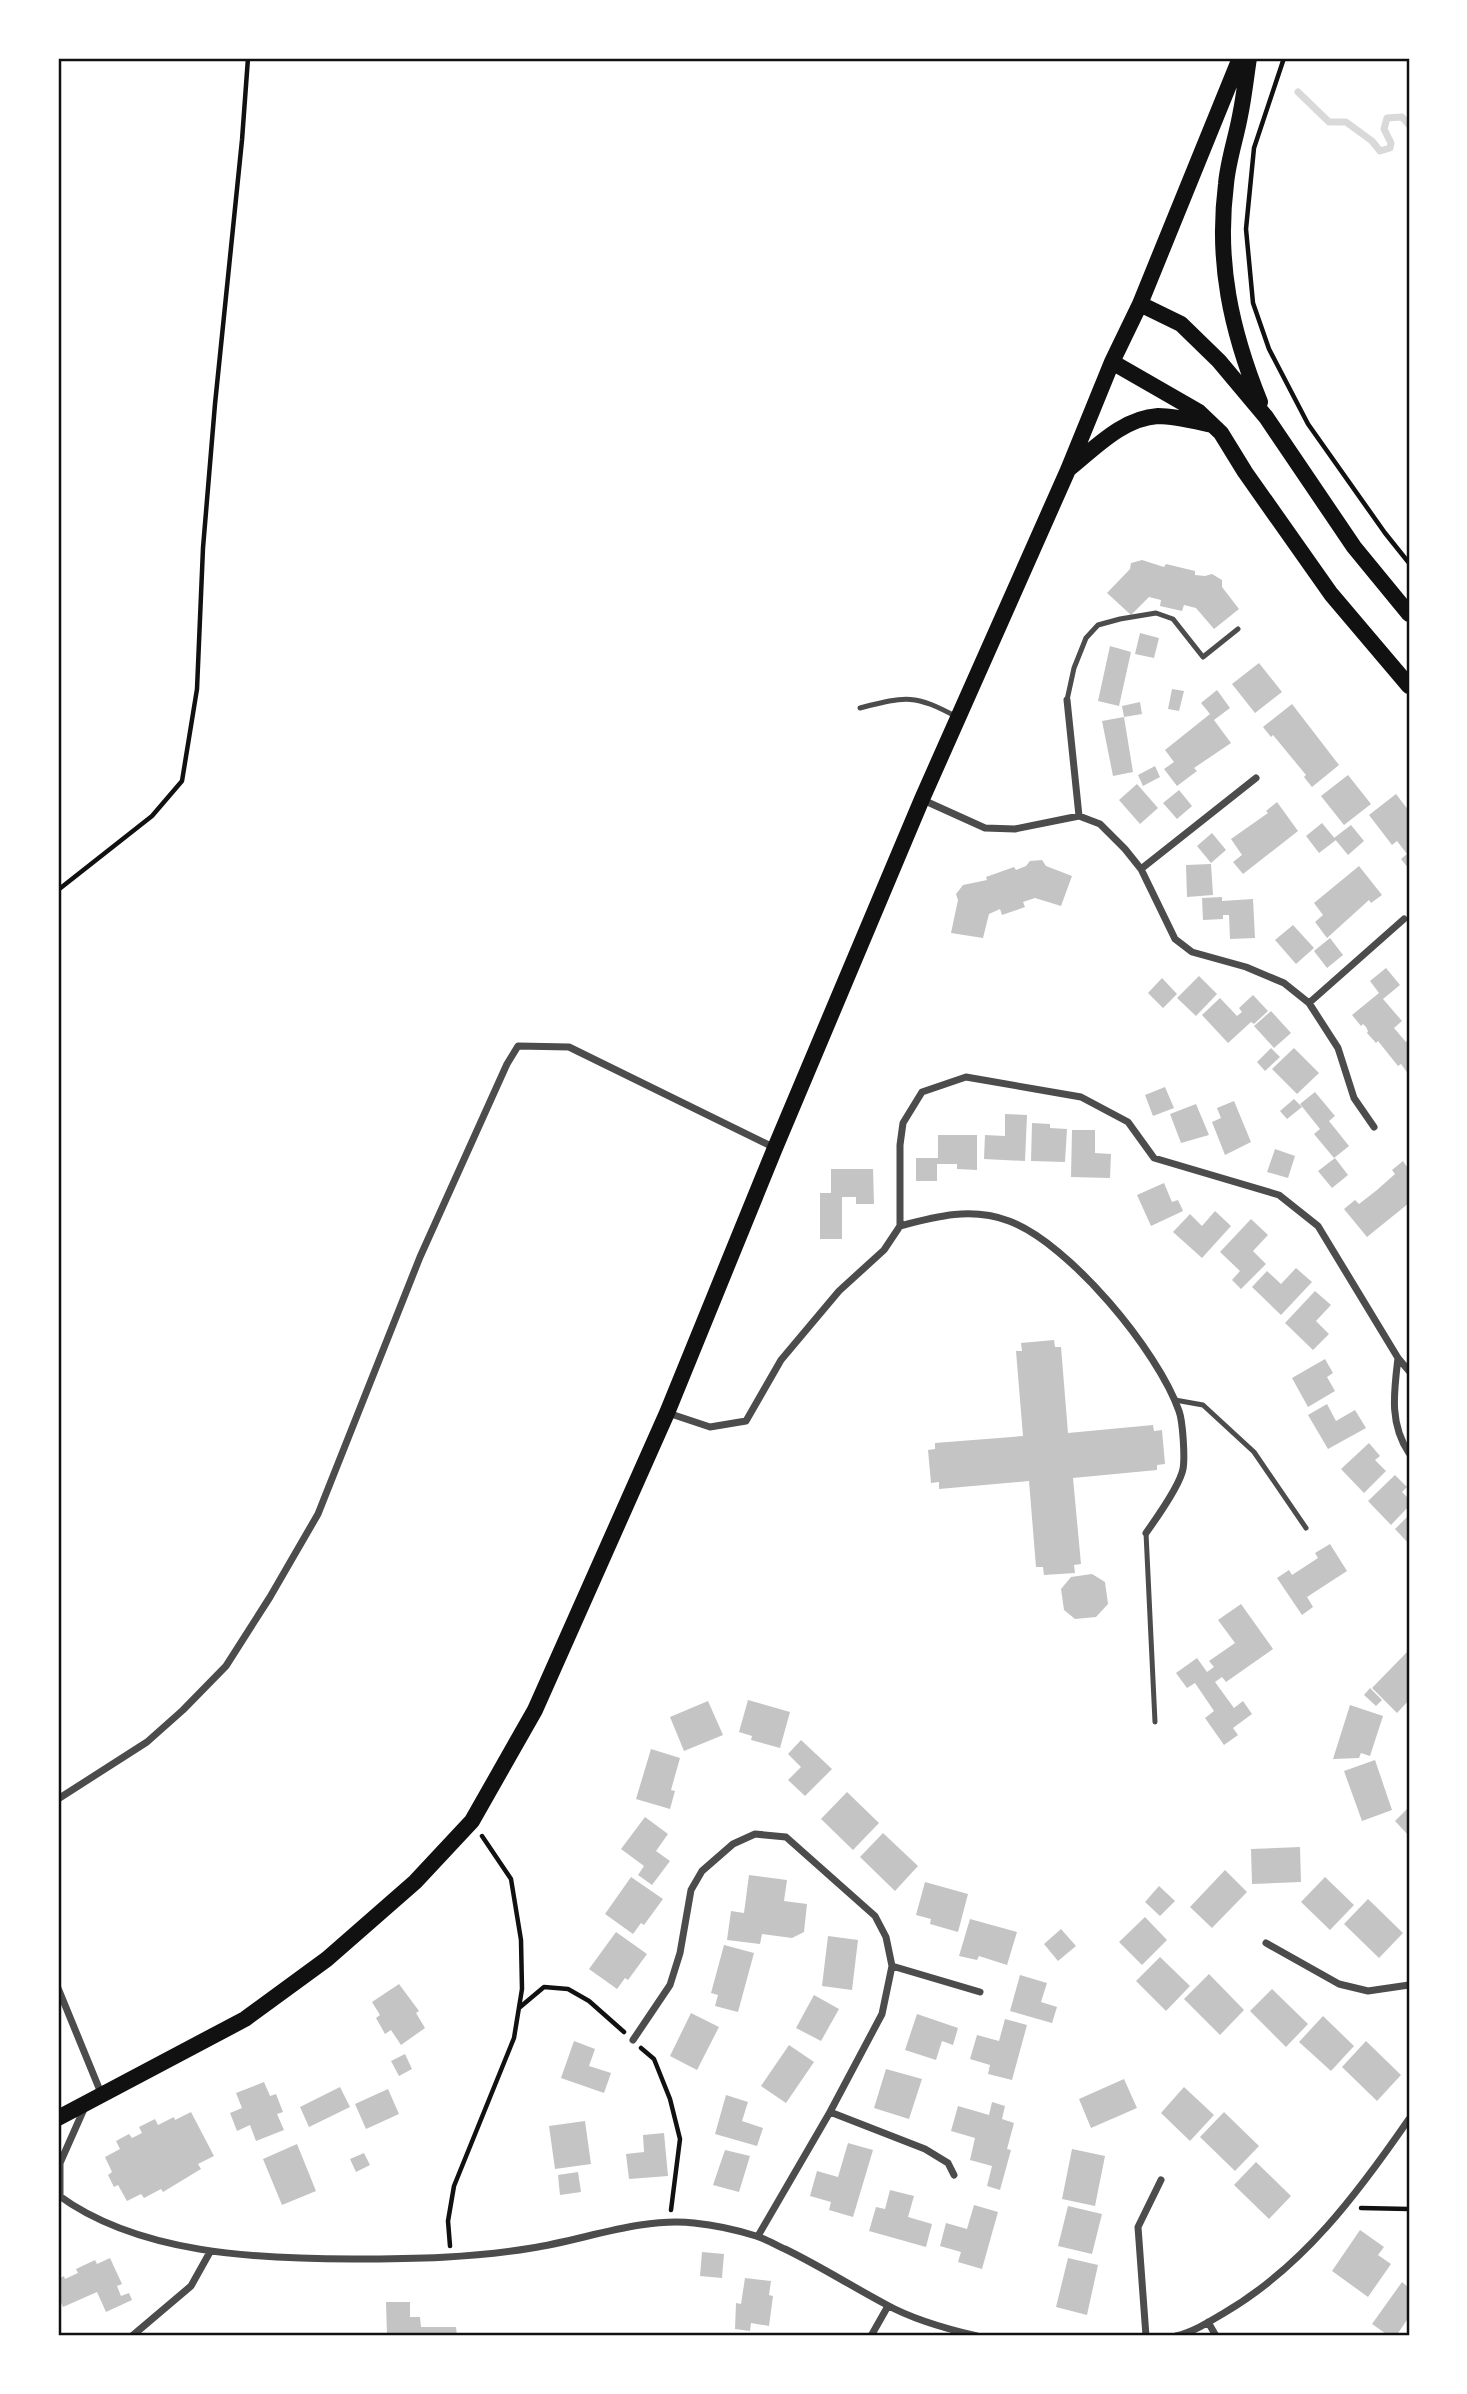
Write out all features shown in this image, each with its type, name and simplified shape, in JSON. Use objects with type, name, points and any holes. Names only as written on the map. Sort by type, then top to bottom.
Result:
[{"type":"highway","points":[[58,2118],[245,2019],[327,1959],[415,1882],[472,1821],[535,1710],[667,1413],[922,799],[1068,470],[1112,362],[1140,304],[1240,58]]},
{"type":"highway","points":[[1249,58],[1241,113],[1226,182],[1222,235],[1225,282],[1238,344],[1266,418]]},
{"type":"highway","points":[[1140,304],[1181,324],[1219,361],[1266,418],[1354,547],[1409,614]]},
{"type":"highway","points":[[1112,362],[1199,412],[1221,433],[1245,472],[1331,594],[1409,687]]},
{"type":"highway","points":[[1068,470],[1113,433],[1131,423],[1155,416],[1212,425]]},
{"type":"street","points":[[1067,700],[1079,816]]},
{"type":"street","points":[[1141,869],[1256,778]]},
{"type":"street","points":[[922,799],[985,828],[1015,829],[1079,816],[1100,824],[1141,869],[1175,939],[1192,952],[1246,967],[1284,983],[1310,1003],[1338,1048],[1354,1098],[1374,1127]]},
{"type":"street","points":[[1310,1003],[1404,919]]},
{"type":"street","points":[[58,1799],[147,1742],[183,1710],[226,1666],[270,1597],[317,1514],[420,1256],[507,1064],[518,1046],[569,1047],[775,1148]]},
{"type":"street","points":[[667,1413],[710,1426],[746,1421],[781,1360],[839,1291],[884,1250],[900,1226],[900,1145],[903,1123],[922,1092],[966,1077],[1082,1097],[1128,1122],[1154,1158],[1279,1195],[1318,1226],[1398,1358],[1409,1371]]},
{"type":"street","points":[[900,1226],[940,1216],[975,1212],[1009,1221],[1032,1232],[1069,1259],[1118,1314],[1164,1376],[1181,1415],[1183,1471],[1162,1511],[1146,1533]]},
{"type":"street","points":[[1398,1358],[1393,1398],[1395,1423],[1409,1452]]},
{"type":"street","points":[[633,2040],[670,1985],[680,1953],[691,1890],[702,1871],[733,1844],[755,1834],[786,1837],[875,1916],[886,1937],[892,1966],[882,2014],[830,2112],[758,2236]]},
{"type":"street","points":[[1266,1943],[1339,1984],[1368,1991],[1409,1985]]},
{"type":"street","points":[[892,1966],[980,1992]]},
{"type":"street","points":[[58,1988],[94,2097],[60,2163],[59,2196],[95,2218],[138,2234],[210,2252],[318,2259],[451,2258],[535,2248],[649,2224],[694,2223],[758,2236],[855,2285],[888,2306],[933,2324],[977,2336]]},
{"type":"street","points":[[830,2112],[925,2149],[948,2163],[954,2175]]},
{"type":"street","points":[[1176,2336],[1240,2304],[1278,2276],[1346,2206],[1409,2119]]},
{"type":"street","points":[[1146,2336],[1138,2227],[1161,2180]]},
{"type":"street","points":[[132,2336],[191,2286],[210,2252]]},
{"type":"street","points":[[871,2336],[888,2306]]},
{"type":"street","points":[[1208,2322],[1216,2336]]},
{"type":"lane","points":[[1067,700],[1074,668],[1086,638],[1098,625],[1156,613],[1173,619],[1203,657],[1238,629]]},
{"type":"lane","points":[[860,708],[894,699],[911,698],[938,707],[958,718]]},
{"type":"lane","points":[[1175,1400],[1203,1405],[1254,1452],[1306,1528]]},
{"type":"lane","points":[[1146,1533],[1155,1722]]},
{"type":"path","points":[[58,890],[152,816],[182,781],[197,689],[203,548],[248,58]]},
{"type":"path","points":[[1284,58],[1254,148],[1246,229],[1254,303],[1269,349],[1308,424],[1409,564]]},
{"type":"path","points":[[451,2258],[448,2221],[454,2186],[514,2038],[522,1989],[521,1940],[511,1879],[472,1821]]},
{"type":"path","points":[[519,2008],[544,1987],[568,1989],[589,2001],[654,2059],[670,2099],[680,2138],[676,2185],[669,2222]]},
{"type":"path","points":[[1346,2206],[1409,2208]]},
{"type":"building","points":[[1142,560],[1164,567],[1166,564],[1195,571],[1195,575],[1212,574],[1222,580],[1222,587],[1239,609],[1214,629],[1196,608],[1184,605],[1182,611],[1160,606],[1161,600],[1149,597],[1131,615],[1107,593],[1130,569],[1131,563]]},
{"type":"building","points":[[1140,633],[1159,638],[1154,658],[1135,654]]},
{"type":"building","points":[[1110,646],[1131,652],[1119,706],[1098,701]]},
{"type":"building","points":[[1259,663],[1282,692],[1255,713],[1232,684]]},
{"type":"building","points":[[1172,689],[1184,691],[1179,711],[1168,709]]},
{"type":"building","points":[[1217,690],[1230,708],[1214,720],[1231,743],[1194,768],[1197,771],[1177,786],[1164,769],[1174,762],[1165,750],[1210,714],[1201,703]]},
{"type":"building","points":[[1140,702],[1142,714],[1124,717],[1122,706]]},
{"type":"building","points":[[1292,704],[1339,765],[1312,787],[1304,777],[1306,775],[1273,735],[1271,737],[1263,727]]},
{"type":"building","points":[[1124,717],[1133,772],[1113,776],[1102,721]]},
{"type":"building","points":[[1155,766],[1160,777],[1143,786],[1138,775]]},
{"type":"building","points":[[1348,775],[1371,804],[1344,825],[1321,796]]},
{"type":"building","points":[[1137,784],[1158,808],[1140,824],[1119,800]]},
{"type":"building","points":[[1179,790],[1192,806],[1177,819],[1163,803]]},
{"type":"building","points":[[1396,794],[1409,811],[1409,869],[1401,859],[1407,854],[1397,841],[1392,845],[1369,815]]},
{"type":"building","points":[[1277,802],[1298,831],[1243,874],[1233,862],[1242,855],[1231,839],[1268,813],[1266,811]]},
{"type":"building","points":[[1322,823],[1336,840],[1319,853],[1306,836]]},
{"type":"building","points":[[1351,825],[1364,841],[1348,855],[1334,838]]},
{"type":"building","points":[[1212,833],[1226,850],[1211,863],[1197,846]]},
{"type":"building","points":[[1042,860],[1046,866],[1072,876],[1061,906],[1035,898],[1023,902],[1025,907],[1002,915],[1000,909],[989,914],[983,938],[951,933],[958,900],[956,894],[963,885],[987,880],[986,877],[1014,867],[1016,870],[1030,861]]},
{"type":"building","points":[[1211,864],[1213,895],[1187,897],[1186,865]]},
{"type":"building","points":[[1359,866],[1382,895],[1371,903],[1369,900],[1327,938],[1315,922],[1323,915],[1314,903]]},
{"type":"building","points":[[1222,897],[1222,901],[1253,899],[1255,938],[1230,939],[1229,915],[1223,915],[1223,919],[1203,920],[1202,898]]},
{"type":"building","points":[[1293,925],[1314,948],[1296,964],[1275,940]]},
{"type":"building","points":[[1330,938],[1343,955],[1327,968],[1314,951]]},
{"type":"building","points":[[1386,968],[1400,985],[1383,999],[1402,1021],[1394,1028],[1406,1042],[1409,1039],[1409,1075],[1352,1015],[1379,993],[1370,981]]},
{"type":"building","points":[[1199,976],[1217,994],[1196,1016],[1177,998]]},
{"type":"building","points":[[1162,978],[1177,994],[1163,1008],[1148,993]]},
{"type":"building","points":[[1253,995],[1268,1011],[1228,1043],[1202,1015],[1220,998],[1237,1016],[1242,1012],[1239,1008]]},
{"type":"building","points":[[1271,1011],[1291,1033],[1274,1048],[1254,1026]]},
{"type":"building","points":[[1271,1048],[1280,1057],[1265,1071],[1257,1062]]},
{"type":"building","points":[[1294,1048],[1319,1073],[1297,1094],[1272,1069]]},
{"type":"building","points":[[1165,1087],[1174,1108],[1153,1116],[1145,1095]]},
{"type":"building","points":[[1315,1092],[1335,1116],[1329,1121],[1349,1146],[1334,1158],[1314,1134],[1320,1129],[1300,1104]]},
{"type":"building","points":[[1294,1099],[1302,1107],[1287,1119],[1280,1111]]},
{"type":"building","points":[[1234,1101],[1251,1142],[1225,1155],[1212,1122],[1221,1118],[1217,1108]]},
{"type":"building","points":[[1196,1104],[1209,1135],[1181,1143],[1170,1114]]},
{"type":"building","points":[[1005,1114],[1027,1115],[1025,1161],[984,1159],[985,1135],[1005,1136]]},
{"type":"building","points":[[1032,1123],[1067,1129],[1065,1162],[1031,1161]]},
{"type":"building","points":[[1072,1130],[1095,1130],[1095,1153],[1111,1154],[1110,1178],[1071,1177]]},
{"type":"building","points":[[938,1135],[977,1135],[977,1170],[957,1169],[957,1164],[937,1164],[937,1181],[916,1181],[916,1158],[938,1158]]},
{"type":"building","points":[[1275,1149],[1295,1156],[1288,1178],[1267,1172]]},
{"type":"building","points":[[1335,1158],[1348,1175],[1332,1188],[1318,1171]]},
{"type":"building","points":[[1403,1161],[1409,1170],[1409,1203],[1367,1237],[1344,1209],[1355,1200],[1359,1204],[1377,1190],[1395,1174],[1392,1170]]},
{"type":"building","points":[[831,1169],[873,1169],[874,1204],[856,1204],[856,1197],[842,1197],[842,1239],[820,1239],[820,1193],[831,1193]]},
{"type":"building","points":[[1164,1183],[1172,1202],[1178,1200],[1183,1211],[1151,1226],[1137,1195]]},
{"type":"building","points":[[1215,1211],[1231,1226],[1202,1258],[1173,1232],[1190,1214],[1202,1226]]},
{"type":"building","points":[[1251,1219],[1268,1235],[1253,1251],[1266,1264],[1241,1289],[1232,1280],[1240,1271],[1220,1252]]},
{"type":"building","points":[[1296,1268],[1312,1282],[1281,1315],[1252,1287],[1267,1271],[1281,1284]]},
{"type":"building","points":[[1315,1291],[1331,1305],[1316,1321],[1329,1334],[1313,1350],[1285,1323]]},
{"type":"building","points":[[1054,1340],[1055,1347],[1061,1347],[1068,1433],[1153,1425],[1154,1431],[1162,1430],[1165,1464],[1157,1465],[1157,1470],[1073,1478],[1081,1564],[1074,1565],[1075,1573],[1044,1575],[1043,1567],[1036,1567],[1029,1481],[939,1489],[939,1482],[931,1483],[928,1450],[935,1449],[935,1443],[1023,1436],[1016,1351],[1022,1351],[1021,1343]]},
{"type":"building","points":[[1325,1359],[1333,1373],[1327,1377],[1335,1391],[1308,1407],[1292,1378]]},
{"type":"building","points":[[1327,1404],[1336,1421],[1355,1410],[1366,1428],[1328,1449],[1308,1415]]},
{"type":"building","points":[[1369,1443],[1380,1456],[1375,1460],[1386,1471],[1364,1493],[1341,1469]]},
{"type":"building","points":[[1395,1475],[1407,1487],[1402,1492],[1409,1499],[1409,1506],[1391,1525],[1368,1501]]},
{"type":"building","points":[[1409,1515],[1409,1544],[1395,1529]]},
{"type":"building","points":[[1330,1544],[1347,1571],[1307,1597],[1313,1607],[1302,1615],[1277,1578],[1289,1570],[1292,1575],[1318,1558],[1315,1553]]},
{"type":"building","points":[[1092,1574],[1105,1582],[1108,1604],[1096,1617],[1075,1619],[1064,1610],[1061,1589],[1071,1577]]},
{"type":"building","points":[[1241,1604],[1273,1649],[1226,1682],[1222,1677],[1215,1682],[1234,1708],[1243,1701],[1252,1714],[1233,1728],[1238,1735],[1224,1745],[1205,1718],[1214,1711],[1195,1683],[1187,1688],[1176,1673],[1197,1658],[1207,1672],[1214,1667],[1209,1661],[1235,1643],[1218,1620]]},
{"type":"building","points":[[1407,1652],[1409,1700],[1397,1713],[1372,1688]]},
{"type":"building","points":[[1370,1688],[1382,1700],[1376,1706],[1364,1695]]},
{"type":"building","points":[[748,1700],[790,1712],[780,1748],[751,1740],[752,1736],[739,1732]]},
{"type":"building","points":[[708,1701],[723,1735],[684,1751],[670,1717]]},
{"type":"building","points":[[1350,1705],[1383,1716],[1370,1756],[1361,1753],[1359,1758],[1333,1759]]},
{"type":"building","points":[[801,1740],[832,1769],[805,1796],[788,1780],[801,1767],[788,1754]]},
{"type":"building","points":[[651,1749],[680,1758],[671,1790],[675,1791],[670,1809],[636,1799]]},
{"type":"building","points":[[1375,1760],[1392,1810],[1362,1821],[1344,1771]]},
{"type":"building","points":[[847,1792],[879,1823],[853,1850],[821,1819]]},
{"type":"building","points":[[1409,1807],[1409,1836],[1395,1821]]},
{"type":"building","points":[[645,1817],[668,1834],[656,1851],[670,1861],[652,1885],[638,1875],[644,1866],[621,1849]]},
{"type":"building","points":[[883,1833],[918,1866],[895,1891],[860,1857]]},
{"type":"building","points":[[1300,1847],[1301,1882],[1252,1884],[1251,1849]]},
{"type":"building","points":[[1225,1870],[1247,1892],[1212,1928],[1190,1907]]},
{"type":"building","points":[[749,1875],[787,1880],[784,1901],[807,1904],[804,1932],[792,1938],[762,1934],[760,1944],[727,1940],[731,1911],[744,1913]]},
{"type":"building","points":[[631,1877],[663,1899],[644,1925],[641,1923],[633,1934],[605,1914]]},
{"type":"building","points":[[1325,1877],[1354,1905],[1330,1930],[1301,1902]]},
{"type":"building","points":[[925,1882],[968,1894],[958,1932],[930,1924],[931,1919],[916,1915]]},
{"type":"building","points":[[1159,1886],[1175,1901],[1160,1916],[1145,1902]]},
{"type":"building","points":[[1368,1899],[1403,1933],[1379,1958],[1344,1924]]},
{"type":"building","points":[[1145,1917],[1167,1940],[1142,1965],[1119,1942]]},
{"type":"building","points":[[970,1919],[1017,1932],[1007,1965],[979,1956],[977,1960],[959,1956]]},
{"type":"building","points":[[1061,1929],[1076,1946],[1058,1961],[1044,1944]]},
{"type":"building","points":[[616,1932],[647,1954],[628,1980],[625,1978],[617,1989],[589,1969]]},
{"type":"building","points":[[828,1936],[858,1940],[852,1990],[822,1986]]},
{"type":"building","points":[[724,1945],[754,1953],[738,2012],[715,2006],[718,1995],[711,1993]]},
{"type":"building","points":[[1160,1957],[1190,1986],[1166,2011],[1136,1981]]},
{"type":"building","points":[[1209,1974],[1244,2010],[1220,2035],[1184,1999]]},
{"type":"building","points":[[1020,1975],[1047,1983],[1041,2002],[1057,2007],[1052,2023],[1010,2011]]},
{"type":"building","points":[[399,1984],[419,2011],[416,2013],[425,2028],[401,2045],[391,2030],[385,2034],[376,2018],[380,2015],[372,2002]]},
{"type":"building","points":[[1272,1989],[1308,2024],[1286,2047],[1250,2011]]},
{"type":"building","points":[[814,1995],[839,2009],[821,2041],[796,2028]]},
{"type":"building","points":[[691,2013],[719,2027],[697,2070],[670,2056]]},
{"type":"building","points":[[917,2014],[958,2028],[953,2045],[942,2041],[936,2060],[905,2050]]},
{"type":"building","points":[[1323,2016],[1354,2046],[1331,2071],[1299,2042]]},
{"type":"building","points":[[1005,2019],[1027,2025],[1012,2080],[988,2074],[990,2065],[970,2059],[977,2035],[999,2041]]},
{"type":"building","points":[[574,2041],[595,2049],[589,2066],[611,2073],[604,2093],[561,2078]]},
{"type":"building","points":[[1366,2041],[1401,2075],[1377,2101],[1342,2067]]},
{"type":"building","points":[[789,2045],[814,2062],[786,2103],[761,2086]]},
{"type":"building","points":[[405,2054],[412,2069],[399,2076],[391,2061]]},
{"type":"building","points":[[886,2069],[922,2079],[909,2119],[874,2108]]},
{"type":"building","points":[[1124,2079],[1137,2108],[1091,2128],[1079,2099]]},
{"type":"building","points":[[264,2082],[270,2096],[276,2094],[283,2112],[277,2114],[284,2130],[256,2141],[250,2125],[237,2131],[230,2113],[242,2108],[236,2093]]},
{"type":"building","points":[[340,2087],[350,2107],[309,2127],[300,2107]]},
{"type":"building","points":[[1184,2087],[1214,2115],[1190,2141],[1161,2113]]},
{"type":"building","points":[[388,2089],[399,2114],[366,2129],[355,2104]]},
{"type":"building","points":[[726,2095],[748,2102],[742,2121],[763,2128],[757,2146],[715,2134]]},
{"type":"building","points":[[992,2102],[1005,2106],[1002,2119],[1014,2123],[1007,2149],[1011,2150],[1000,2190],[987,2186],[992,2166],[970,2160],[975,2138],[951,2131],[958,2106],[989,2115]]},
{"type":"building","points":[[191,2112],[214,2156],[198,2164],[201,2169],[163,2192],[161,2189],[144,2198],[141,2194],[127,2201],[118,2185],[114,2187],[108,2175],[112,2172],[105,2157],[120,2149],[116,2141],[129,2134],[132,2138],[142,2133],[139,2127],[155,2119],[158,2125]]},
{"type":"building","points":[[1224,2112],[1259,2146],[1235,2171],[1200,2137]]},
{"type":"building","points":[[585,2121],[591,2164],[555,2169],[549,2126]]},
{"type":"building","points":[[664,2133],[668,2176],[629,2179],[626,2154],[644,2152],[643,2135]]},
{"type":"building","points":[[848,2143],[873,2150],[853,2217],[829,2210],[831,2202],[810,2196],[817,2171],[838,2177]]},
{"type":"building","points":[[297,2144],[316,2191],[282,2205],[263,2159]]},
{"type":"building","points":[[1072,2149],[1105,2156],[1095,2206],[1062,2199]]},
{"type":"building","points":[[725,2150],[750,2156],[739,2192],[713,2185]]},
{"type":"building","points":[[364,2153],[370,2165],[356,2172],[350,2159]]},
{"type":"building","points":[[1256,2162],[1291,2196],[1269,2219],[1234,2185]]},
{"type":"building","points":[[578,2172],[581,2192],[560,2195],[558,2175]]},
{"type":"building","points":[[890,2190],[914,2196],[908,2217],[932,2224],[926,2247],[869,2231],[876,2207],[885,2209]]},
{"type":"building","points":[[974,2205],[998,2212],[982,2269],[958,2262],[961,2252],[940,2246],[946,2223],[967,2229]]},
{"type":"building","points":[[1068,2206],[1102,2214],[1092,2254],[1058,2246]]},
{"type":"building","points":[[1360,2230],[1384,2247],[1378,2255],[1391,2264],[1368,2297],[1332,2271]]},
{"type":"building","points":[[702,2252],[724,2254],[722,2278],[700,2276]]},
{"type":"building","points":[[110,2258],[122,2284],[117,2286],[121,2296],[129,2293],[132,2300],[106,2312],[97,2292],[63,2307],[58,2296],[58,2279],[78,2273],[76,2269],[95,2260],[97,2264]]},
{"type":"building","points":[[1068,2258],[1098,2265],[1087,2315],[1056,2307]]},
{"type":"building","points":[[745,2278],[771,2281],[769,2295],[773,2296],[769,2326],[751,2323],[750,2331],[735,2329],[736,2303],[741,2304]]},
{"type":"building","points":[[1402,2282],[1409,2288],[1409,2317],[1396,2336],[1389,2336],[1372,2324]]},
{"type":"building","points":[[386,2302],[410,2302],[410,2317],[420,2317],[421,2327],[456,2327],[457,2336],[387,2336]]},
{"type":"waterway","points":[[1298,92],[1329,122],[1346,122],[1372,141],[1380,151],[1390,148],[1391,143],[1384,129],[1387,118],[1402,117],[1409,125]]}]
